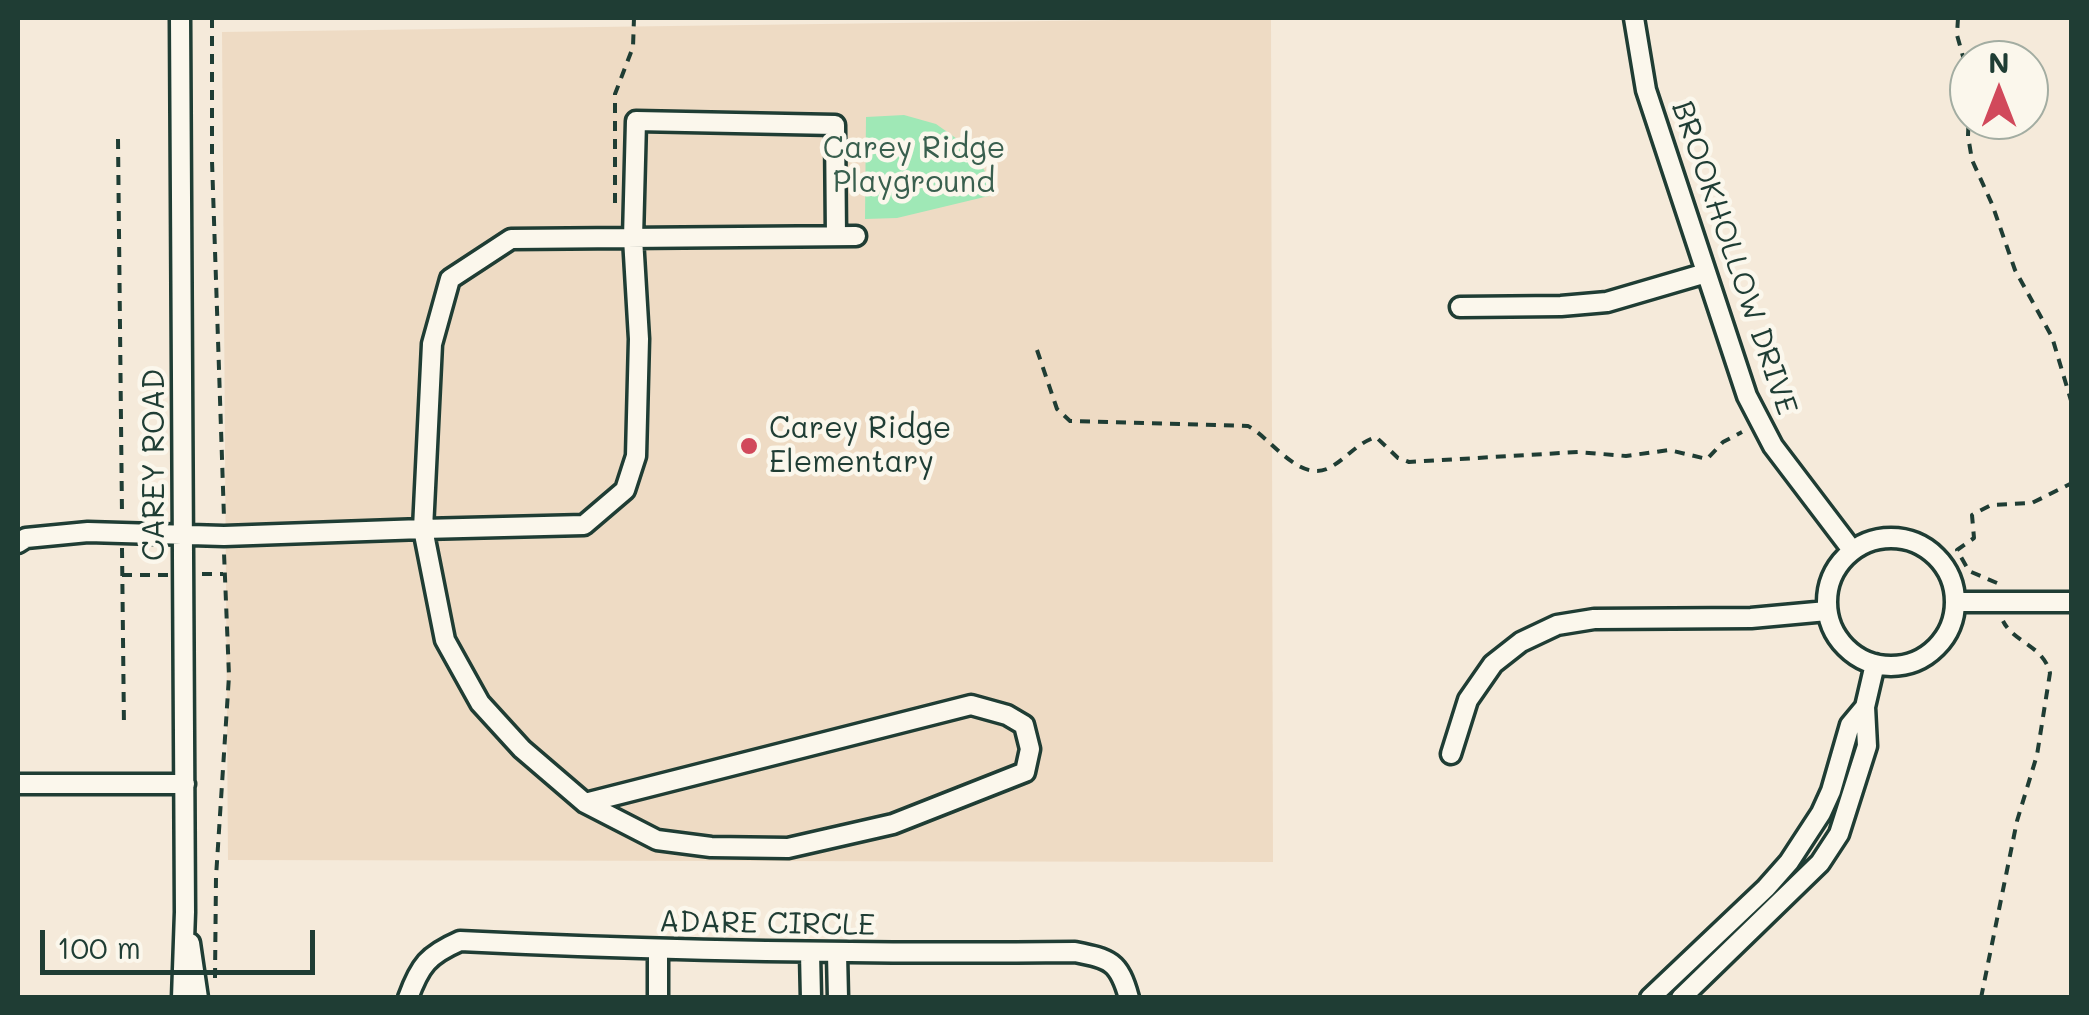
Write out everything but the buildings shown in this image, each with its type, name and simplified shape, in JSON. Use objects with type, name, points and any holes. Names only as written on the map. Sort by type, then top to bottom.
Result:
[{"type":"street","name":"CAREY ROAD","points":[[180,18],[185,784],[182,998]]},
{"type":"street","name":"BROOKHOLLOW DRIVE","points":[[1634,18],[1646,90],[1756,416],[1773,446],[1852,550]]},
{"type":"street","points":[[18,543],[26,538],[122,532],[224,536],[584,525],[625,490],[636,456],[636,122],[835,125],[836,236]]},
{"type":"street","points":[[585,803],[971,705],[1007,714],[1024,725],[1030,748],[1025,772],[892,824],[788,848],[711,847],[657,840],[585,803],[522,748],[480,702],[445,640],[423,529],[432,344],[450,279],[512,239],[856,236]]},
{"type":"street","points":[[1460,307],[1607,302],[1706,273]]},
{"type":"street","points":[[1886,538],[1920,544],[1946,568],[1956,602],[1947,634],[1936,648],[1908,664],[1874,664],[1848,650],[1838,639],[1827,611],[1831,577],[1852,550],[1886,538]]},
{"type":"street","points":[[1956,602],[2072,602]]},
{"type":"street","points":[[1451,754],[1468,700],[1493,664],[1520,642],[1557,624],[1594,619],[1751,618],[1827,611]]},
{"type":"street","points":[[1664,984],[1682,996],[1820,863],[1843,823],[1866,746],[1865,707],[1874,664]]},
{"type":"street","points":[[1650,998],[1766,888],[1810,834],[1831,792],[1850,725],[1865,707]]},
{"type":"street","points":[[18,784],[185,784]]},
{"type":"street","points":[[1821,813],[1843,823]]},
{"type":"street","points":[[1766,888],[1783,899]]},
{"type":"street","name":"CAREY ROAD","points":[[185,912],[198,998]]},
{"type":"street","name":"ADARE CIRCLE","points":[[408,998],[416,976],[433,952],[460,941],[810,954],[1075,952],[1106,958],[1123,974],[1129,998]]},
{"type":"street","points":[[658,951],[658,998]]},
{"type":"street","points":[[810,954],[811,998]]},
{"type":"street","points":[[837,954],[838,998]]},
{"type":"path","points":[[212,18],[212,161],[229,676],[216,878],[214,980]]},
{"type":"path","points":[[118,139],[124,728]]},
{"type":"path","points":[[1969,140],[1972,160],[2015,270],[2058,351],[2072,404]]},
{"type":"path","points":[[1037,350],[1057,409],[1070,420],[1248,426],[1263,434],[1292,462],[1314,471],[1327,469],[1361,443],[1376,438],[1398,458],[1409,462],[1578,452],[1639,455],[1669,450],[1706,458],[1723,442],[1742,432]]},
{"type":"path","points":[[1981,998],[2018,821],[2037,755],[2050,672],[2046,659],[2005,626],[2004,584],[1988,582],[1970,571],[1957,550],[1974,538],[1970,518],[1975,511],[1991,505],[2038,500],[2072,482]]},
{"type":"shaded area","name":"Carey Ridge Elementary","points":[[1271,18],[1273,862],[228,860],[222,32]]},
{"type":"green space","name":"Carey Ridge Playground","points":[[904,115],[936,124],[974,151],[997,194],[897,218],[865,219],[866,117]]},
{"type":"place","name":"Carey Ridge Elementary","points":[[749,446]]}]
